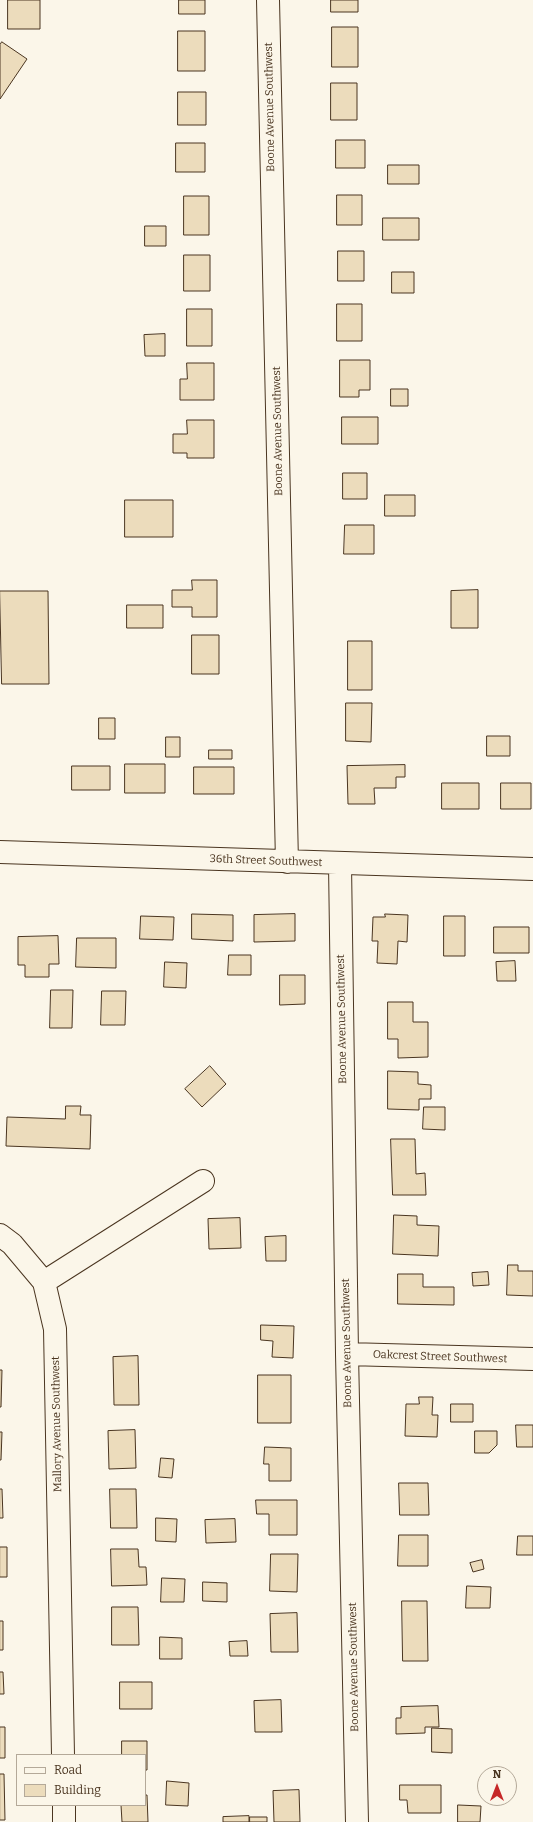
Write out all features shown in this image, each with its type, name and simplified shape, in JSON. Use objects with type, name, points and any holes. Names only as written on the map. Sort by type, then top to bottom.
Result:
[{"type":"street","name":"Boone Avenue Southwest","points":[[268,0],[287,862]]},
{"type":"street","name":"36th Street Southwest","points":[[0,852],[533,870]]},
{"type":"street","name":"Boone Avenue Southwest","points":[[340,864],[347,1354],[358,1822]]},
{"type":"street","points":[[0,1235],[12,1244],[44,1282],[203,1181]]},
{"type":"street","name":"Mallory Avenue Southwest","points":[[44,1282],[55,1329],[63,1754]]},
{"type":"street","name":"Oakcrest Street Southwest","points":[[347,1354],[533,1359]]},
{"type":"street","points":[[64,1806],[64,1822]]},
{"type":"building","points":[[8,0],[40,0],[40,29],[8,29]]},
{"type":"building","points":[[179,0],[205,0],[205,14],[179,14]]},
{"type":"building","points":[[331,0],[358,0],[358,12],[331,12]]},
{"type":"building","points":[[332,27],[358,27],[358,67],[332,67]]},
{"type":"building","points":[[178,31],[205,31],[205,71],[178,71]]},
{"type":"building","points":[[2,42],[27,59],[0,99],[0,45]]},
{"type":"building","points":[[331,83],[357,83],[357,120],[331,120]]},
{"type":"building","points":[[178,92],[206,92],[206,125],[178,125]]},
{"type":"building","points":[[336,140],[365,140],[365,168],[336,168]]},
{"type":"building","points":[[176,143],[205,143],[205,172],[176,172]]},
{"type":"building","points":[[388,165],[419,165],[419,184],[388,184]]},
{"type":"building","points":[[337,195],[362,195],[362,225],[337,225]]},
{"type":"building","points":[[184,196],[209,196],[209,235],[184,235]]},
{"type":"building","points":[[383,218],[419,218],[419,240],[383,240]]},
{"type":"building","points":[[145,226],[166,226],[166,246],[145,246]]},
{"type":"building","points":[[338,251],[364,251],[364,281],[338,281]]},
{"type":"building","points":[[184,255],[210,255],[210,291],[184,291]]},
{"type":"building","points":[[392,272],[414,272],[414,293],[392,293]]},
{"type":"building","points":[[337,304],[362,304],[362,341],[337,341]]},
{"type":"building","points":[[187,309],[212,309],[212,346],[187,346]]},
{"type":"building","points":[[165,334],[165,356],[145,356],[144,335]]},
{"type":"building","points":[[340,360],[370,360],[370,390],[359,390],[359,397],[340,397]]},
{"type":"building","points":[[187,363],[214,363],[214,400],[180,400],[180,379],[187,379]]},
{"type":"building","points":[[391,389],[408,389],[408,406],[391,406]]},
{"type":"building","points":[[342,417],[378,417],[378,444],[342,444]]},
{"type":"building","points":[[187,420],[214,420],[214,458],[187,458],[187,453],[173,453],[173,434],[187,434]]},
{"type":"building","points":[[343,473],[367,473],[367,499],[343,499]]},
{"type":"building","points":[[385,495],[415,495],[415,516],[385,516]]},
{"type":"building","points":[[125,500],[173,500],[173,537],[125,537]]},
{"type":"building","points":[[345,525],[374,525],[374,554],[344,554]]},
{"type":"building","points":[[192,580],[217,580],[217,617],[192,617],[192,607],[172,607],[172,590],[192,590]]},
{"type":"building","points":[[478,590],[478,628],[451,628],[451,591]]},
{"type":"building","points":[[0,591],[48,591],[49,684],[2,684]]},
{"type":"building","points":[[127,605],[163,605],[163,628],[127,628]]},
{"type":"building","points":[[192,635],[219,635],[219,674],[192,674]]},
{"type":"building","points":[[348,641],[372,641],[372,690],[348,690]]},
{"type":"building","points":[[346,703],[372,703],[371,742],[346,741]]},
{"type":"building","points":[[99,718],[115,718],[115,739],[99,739]]},
{"type":"building","points":[[487,736],[510,736],[510,756],[487,756]]},
{"type":"building","points":[[166,737],[180,737],[180,757],[166,757]]},
{"type":"building","points":[[209,750],[232,750],[232,759],[209,759]]},
{"type":"building","points":[[125,764],[165,764],[165,793],[125,793]]},
{"type":"building","points":[[405,765],[405,777],[396,777],[396,788],[374,788],[375,804],[348,804],[347,766]]},
{"type":"building","points":[[72,766],[110,766],[110,790],[72,790]]},
{"type":"building","points":[[194,767],[234,767],[234,794],[194,794]]},
{"type":"building","points":[[442,783],[479,783],[479,809],[442,809]]},
{"type":"building","points":[[501,783],[531,783],[531,809],[501,809]]},
{"type":"building","points":[[192,914],[233,915],[233,941],[192,939]]},
{"type":"building","points":[[295,914],[295,941],[254,942],[254,915]]},
{"type":"building","points":[[385,914],[408,915],[407,942],[398,941],[397,964],[377,963],[378,941],[372,941],[373,917],[385,917]]},
{"type":"building","points":[[141,916],[174,917],[173,940],[140,939]]},
{"type":"building","points":[[444,916],[465,916],[465,956],[444,956]]},
{"type":"building","points":[[494,927],[529,927],[529,953],[494,953]]},
{"type":"building","points":[[58,936],[59,964],[49,964],[49,977],[25,977],[25,965],[18,965],[18,937]]},
{"type":"building","points":[[77,938],[116,938],[116,968],[76,967]]},
{"type":"building","points":[[229,955],[251,955],[251,975],[228,975]]},
{"type":"building","points":[[515,961],[516,981],[497,981],[496,962]]},
{"type":"building","points":[[165,962],[187,963],[186,988],[164,987]]},
{"type":"building","points":[[280,975],[305,975],[305,1004],[280,1005]]},
{"type":"building","points":[[51,990],[73,990],[72,1028],[50,1028]]},
{"type":"building","points":[[102,991],[126,991],[125,1025],[101,1025]]},
{"type":"building","points":[[388,1002],[413,1002],[413,1022],[428,1022],[428,1057],[398,1058],[398,1039],[388,1039]]},
{"type":"building","points":[[210,1066],[226,1084],[202,1107],[185,1089]]},
{"type":"building","points":[[388,1071],[418,1072],[418,1084],[431,1085],[431,1099],[419,1099],[419,1110],[388,1109]]},
{"type":"building","points":[[66,1106],[81,1106],[80,1115],[91,1115],[90,1149],[6,1146],[7,1117],[65,1119]]},
{"type":"building","points":[[424,1107],[445,1107],[445,1130],[423,1129]]},
{"type":"building","points":[[391,1139],[415,1139],[416,1174],[425,1173],[426,1195],[393,1195]]},
{"type":"building","points":[[394,1215],[417,1216],[417,1225],[439,1226],[438,1256],[393,1254]]},
{"type":"building","points":[[240,1218],[241,1248],[209,1249],[208,1219]]},
{"type":"building","points":[[286,1236],[286,1261],[266,1261],[265,1237]]},
{"type":"building","points":[[508,1265],[518,1265],[518,1271],[533,1271],[533,1296],[507,1295]]},
{"type":"building","points":[[488,1272],[489,1285],[473,1286],[472,1273]]},
{"type":"building","points":[[398,1274],[423,1274],[423,1287],[454,1287],[454,1305],[398,1304]]},
{"type":"building","points":[[261,1325],[294,1326],[293,1358],[272,1357],[273,1341],[261,1340]]},
{"type":"building","points":[[138,1356],[139,1405],[114,1405],[113,1357]]},
{"type":"building","points":[[0,1370],[2,1370],[1,1407],[0,1407]]},
{"type":"building","points":[[258,1375],[291,1375],[291,1423],[258,1423]]},
{"type":"building","points":[[419,1397],[433,1397],[432,1415],[438,1415],[437,1437],[405,1436],[406,1404],[419,1404]]},
{"type":"building","points":[[451,1404],[473,1404],[473,1422],[451,1422]]},
{"type":"building","points":[[516,1425],[533,1425],[533,1447],[517,1447]]},
{"type":"building","points":[[135,1430],[136,1468],[109,1469],[108,1431]]},
{"type":"building","points":[[475,1431],[497,1431],[497,1445],[489,1453],[475,1453]]},
{"type":"building","points":[[0,1432],[2,1432],[1,1460],[0,1460]]},
{"type":"building","points":[[265,1447],[291,1448],[291,1481],[269,1481],[269,1464],[264,1464]]},
{"type":"building","points":[[161,1458],[174,1459],[172,1478],[159,1477]]},
{"type":"building","points":[[399,1483],[428,1483],[429,1515],[400,1515]]},
{"type":"building","points":[[0,1489],[2,1489],[3,1518],[0,1518]]},
{"type":"building","points":[[110,1489],[136,1489],[137,1528],[111,1528]]},
{"type":"building","points":[[256,1500],[297,1500],[297,1535],[269,1535],[269,1514],[257,1514]]},
{"type":"building","points":[[156,1518],[177,1519],[176,1542],[156,1541]]},
{"type":"building","points":[[235,1519],[236,1542],[206,1543],[205,1520]]},
{"type":"building","points":[[399,1535],[428,1535],[428,1566],[398,1566]]},
{"type":"building","points":[[518,1536],[533,1536],[533,1555],[517,1555]]},
{"type":"building","points":[[0,1547],[7,1547],[7,1577],[0,1577]]},
{"type":"building","points":[[111,1549],[138,1549],[139,1567],[146,1567],[147,1585],[112,1586]]},
{"type":"building","points":[[271,1554],[298,1554],[297,1592],[270,1591]]},
{"type":"building","points":[[482,1560],[484,1569],[473,1572],[470,1563]]},
{"type":"building","points":[[162,1578],[185,1579],[184,1602],[161,1602]]},
{"type":"building","points":[[203,1582],[227,1583],[227,1602],[203,1601]]},
{"type":"building","points":[[467,1586],[491,1587],[490,1608],[466,1608]]},
{"type":"building","points":[[402,1601],[427,1601],[428,1661],[403,1661]]},
{"type":"building","points":[[112,1607],[138,1607],[139,1645],[112,1645]]},
{"type":"building","points":[[297,1613],[298,1652],[271,1652],[270,1614]]},
{"type":"building","points":[[0,1621],[3,1621],[3,1650],[0,1650]]},
{"type":"building","points":[[160,1637],[182,1638],[182,1659],[160,1659]]},
{"type":"building","points":[[247,1641],[248,1656],[230,1656],[229,1642]]},
{"type":"building","points":[[0,1672],[3,1672],[4,1694],[0,1694]]},
{"type":"building","points":[[120,1682],[152,1682],[152,1709],[120,1709]]},
{"type":"building","points":[[281,1700],[282,1732],[255,1732],[254,1701]]},
{"type":"building","points":[[438,1706],[439,1727],[425,1727],[425,1733],[396,1734],[396,1718],[401,1718],[401,1707]]},
{"type":"building","points":[[0,1727],[5,1727],[5,1758],[0,1758]]},
{"type":"building","points":[[432,1728],[452,1729],[452,1753],[432,1752]]},
{"type":"building","points":[[122,1741],[147,1741],[147,1770],[146,1754],[122,1754]]},
{"type":"building","points":[[0,1774],[4,1774],[5,1820],[0,1820]]},
{"type":"building","points":[[167,1781],[189,1783],[188,1806],[166,1805]]},
{"type":"building","points":[[400,1785],[441,1785],[441,1813],[408,1813],[407,1800],[400,1800]]},
{"type":"building","points":[[299,1790],[300,1822],[274,1822],[273,1791]]},
{"type":"building","points":[[147,1795],[148,1822],[122,1822],[121,1806],[146,1806]]},
{"type":"building","points":[[458,1805],[481,1806],[480,1822],[458,1822]]},
{"type":"building","points":[[249,1816],[249,1822],[223,1822],[223,1817]]},
{"type":"building","points":[[250,1817],[267,1817],[267,1822],[250,1822]]}]
